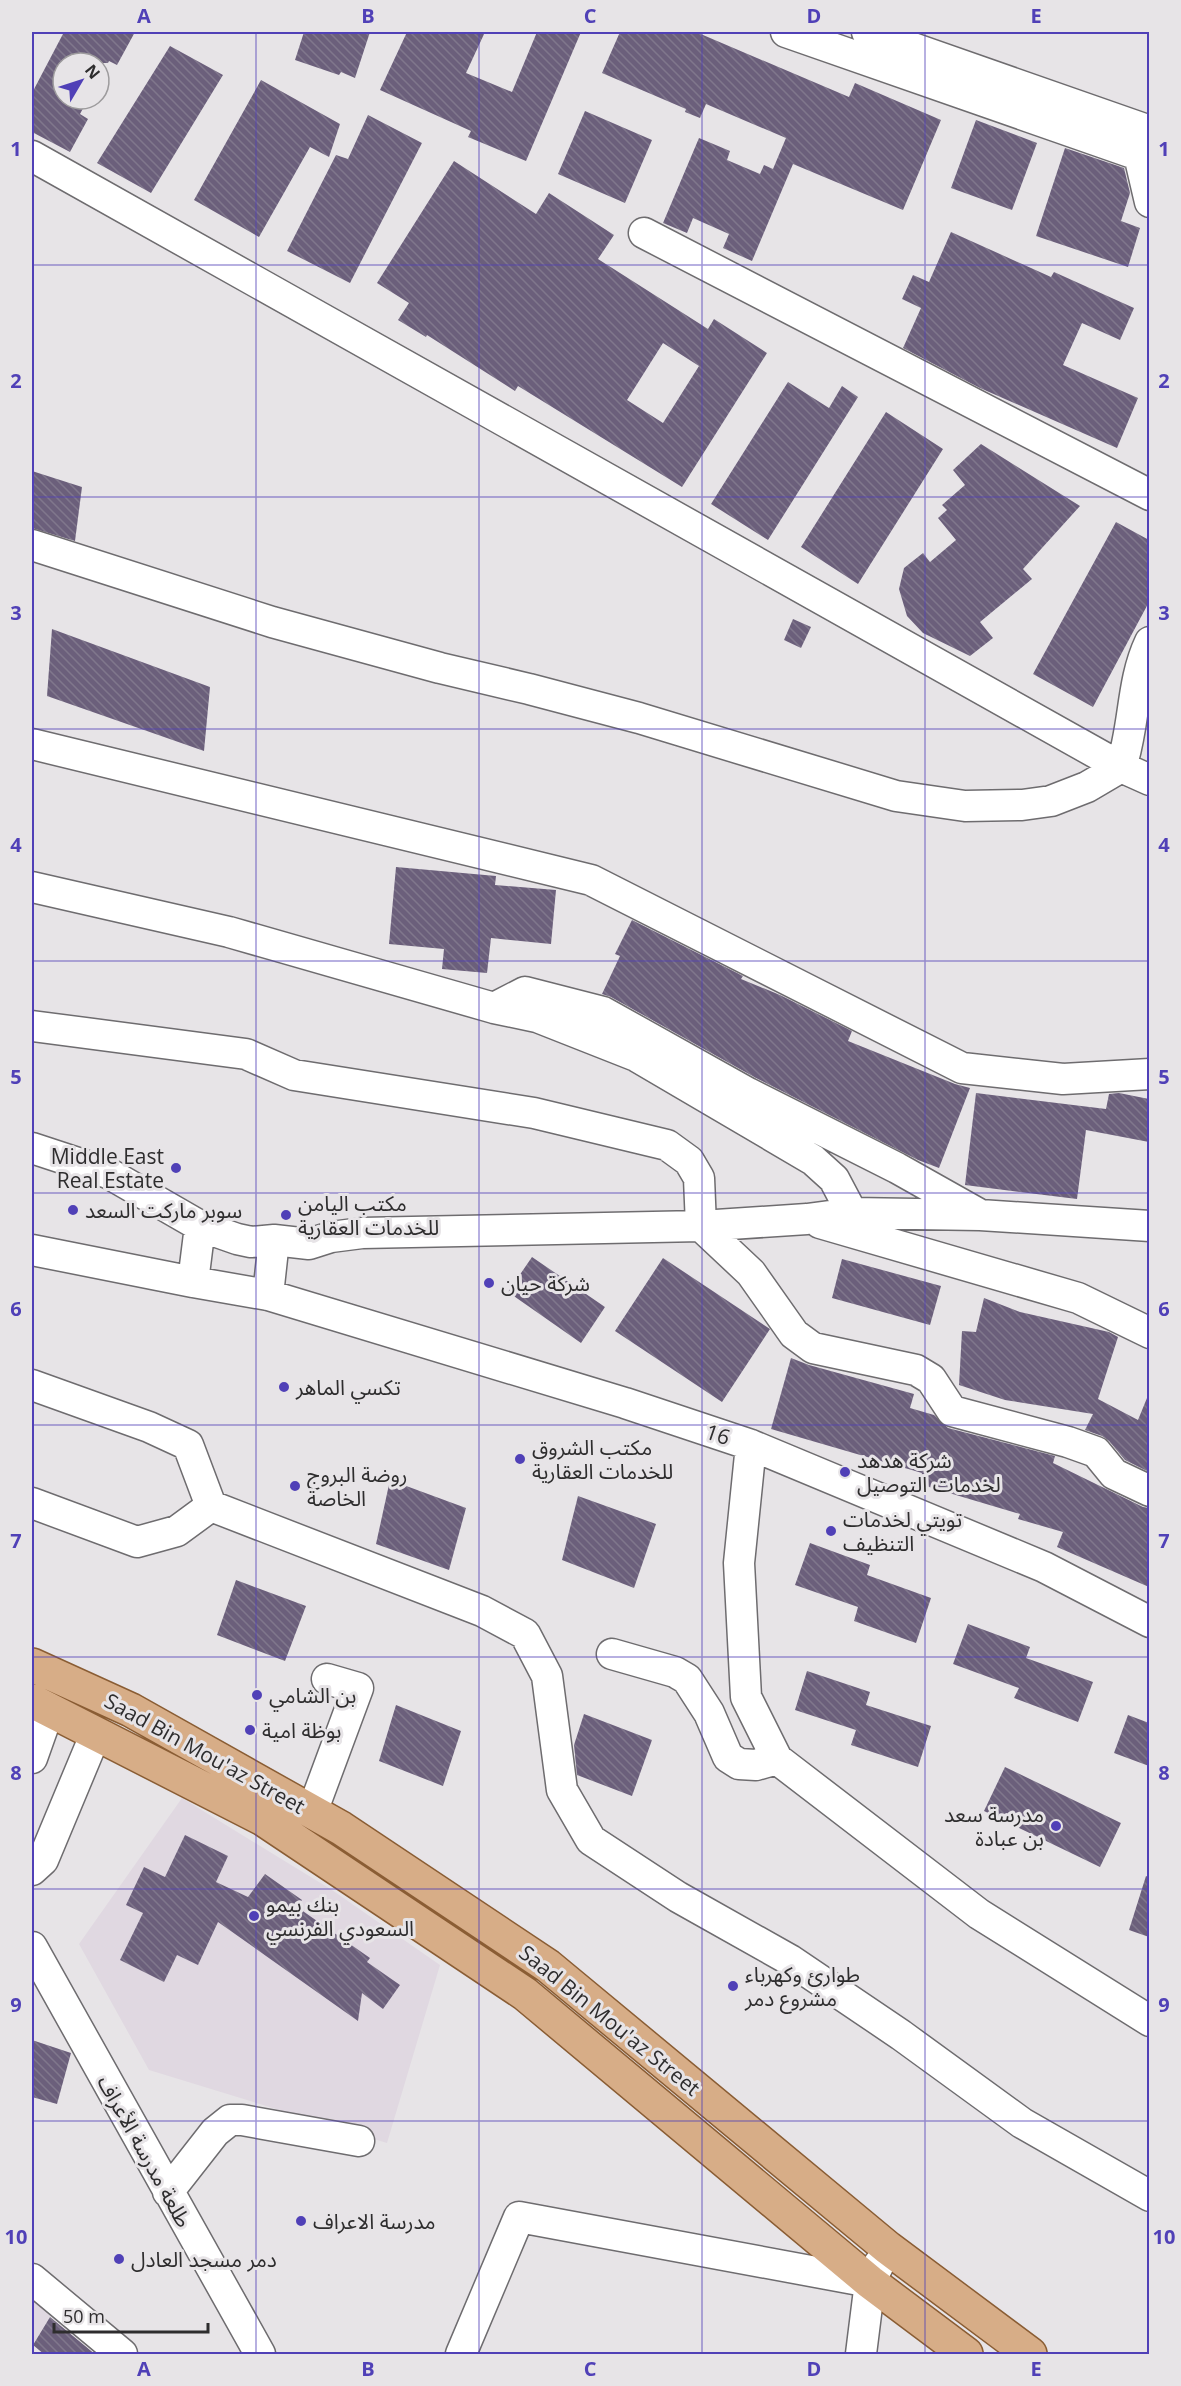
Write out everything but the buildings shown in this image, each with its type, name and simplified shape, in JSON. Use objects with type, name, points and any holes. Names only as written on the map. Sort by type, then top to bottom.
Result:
[{"type":"main road","name":"Saad Bin Mou'az Street","points":[[32,1665],[131,1710],[341,1828],[548,1966],[888,2248],[1030,2355]]},
{"type":"main road","name":"Saad Bin Mou'az Street","points":[[40,1705],[264,1818],[525,1994],[870,2282],[966,2355]]},
{"type":"street","points":[[786,32],[1145,143]]},
{"type":"street","points":[[867,32],[1145,143]]},
{"type":"street","points":[[1145,143],[1149,202]]},
{"type":"street","points":[[32,156],[1121,767],[1149,780]]},
{"type":"street","points":[[644,233],[1149,495]]},
{"type":"street","points":[[32,544],[272,622],[417,662],[529,688],[639,718],[896,796],[965,806],[1051,801],[1087,787],[1121,767],[1131,732],[1138,675],[1149,642]]},
{"type":"street","points":[[32,744],[591,879],[962,1068],[1063,1079],[1149,1074]]},
{"type":"street","points":[[32,887],[229,932],[494,1008],[537,1017],[636,1056],[813,1160],[834,1179],[852,1213]]},
{"type":"street","points":[[494,1008],[525,992],[603,1012],[748,1094],[897,1168],[980,1215]]},
{"type":"street","points":[[32,1026],[246,1054],[294,1075],[534,1113],[667,1145],[689,1161],[699,1178],[701,1226],[751,1273],[794,1334],[813,1348],[915,1370],[931,1380],[952,1411],[1068,1442],[1096,1452],[1114,1474],[1149,1491]]},
{"type":"street","points":[[32,1148],[108,1173],[200,1226],[219,1234],[251,1242],[274,1240],[309,1244],[331,1237],[362,1233],[701,1226],[807,1219],[852,1213],[980,1215],[1149,1226]]},
{"type":"street","points":[[807,1219],[1078,1298],[1149,1333]]},
{"type":"street","points":[[193,1282],[200,1226]]},
{"type":"street","points":[[268,1295],[274,1240]]},
{"type":"street","name":"16","points":[[32,1250],[268,1295],[509,1366],[751,1445],[1044,1567],[1149,1622]]},
{"type":"street","points":[[32,1384],[149,1427],[188,1445],[211,1506],[483,1611],[525,1634],[547,1676],[562,1790],[591,1840],[678,1897],[790,1960],[901,2035],[1022,2123],[1149,2196]]},
{"type":"street","points":[[751,1445],[739,1563],[746,1697],[777,1759],[980,1914],[1149,2021]]},
{"type":"street","points":[[32,1503],[137,1542],[177,1531],[211,1506]]},
{"type":"street","points":[[612,1654],[675,1672],[687,1679],[709,1713],[728,1757],[739,1764],[756,1765],[777,1759]]},
{"type":"street","points":[[312,1812],[358,1689],[327,1678]]},
{"type":"street","points":[[32,1758],[40,1705]]},
{"type":"street","points":[[32,1870],[43,1860],[96,1733]]},
{"type":"street","name":"طلعة مدرسة الأعراف","points":[[32,1947],[260,2355]]},
{"type":"street","points":[[168,2193],[215,2132],[230,2120],[242,2120],[359,2140]]},
{"type":"street","points":[[461,2355],[519,2217],[870,2282]]},
{"type":"street","points":[[861,2355],[870,2282],[888,2248]]},
{"type":"street","points":[[32,2279],[122,2355]]},
{"type":"shaded area","points":[[182,1798],[332,1890],[440,1965],[387,2143],[149,2070],[79,1944]]},
{"type":"shaded area","points":[[32,2295],[54,2310],[32,2346]]},
{"type":"place","name":"Middle East Real Estate","points":[[176,1168]]},
{"type":"place","name":"سوبر ماركت السعد","points":[[73,1210]]},
{"type":"place","name":"مكتب اليامن للخدمات العقارية","points":[[286,1215]]},
{"type":"place","name":"شركة حيان","points":[[489,1283]]},
{"type":"place","name":"تكسي الماهر","points":[[284,1387]]},
{"type":"place","name":"مكتب الشروق للخدمات العقارية","points":[[520,1459]]},
{"type":"place","name":"شركة هدهد لخدمات التوصيل","points":[[845,1472]]},
{"type":"place","name":"روضة البروج الخاصة","points":[[295,1486]]},
{"type":"place","name":"تويتي لخدمات التنظيف","points":[[831,1531]]},
{"type":"place","name":"بن الشامي","points":[[257,1695]]},
{"type":"place","name":"بوظة امية","points":[[250,1730]]},
{"type":"place","name":"مدرسة سعد بن عبادة","points":[[1056,1826]]},
{"type":"place","name":"بنك بيمو السعودي الفرنسي","points":[[254,1916]]},
{"type":"place","name":"طوارئ وكهرباء مشروع دمر","points":[[733,1986]]},
{"type":"place","name":"مدرسة الاعراف","points":[[301,2221]]},
{"type":"place","name":"دمر مسجد العادل","points":[[119,2259]]}]
